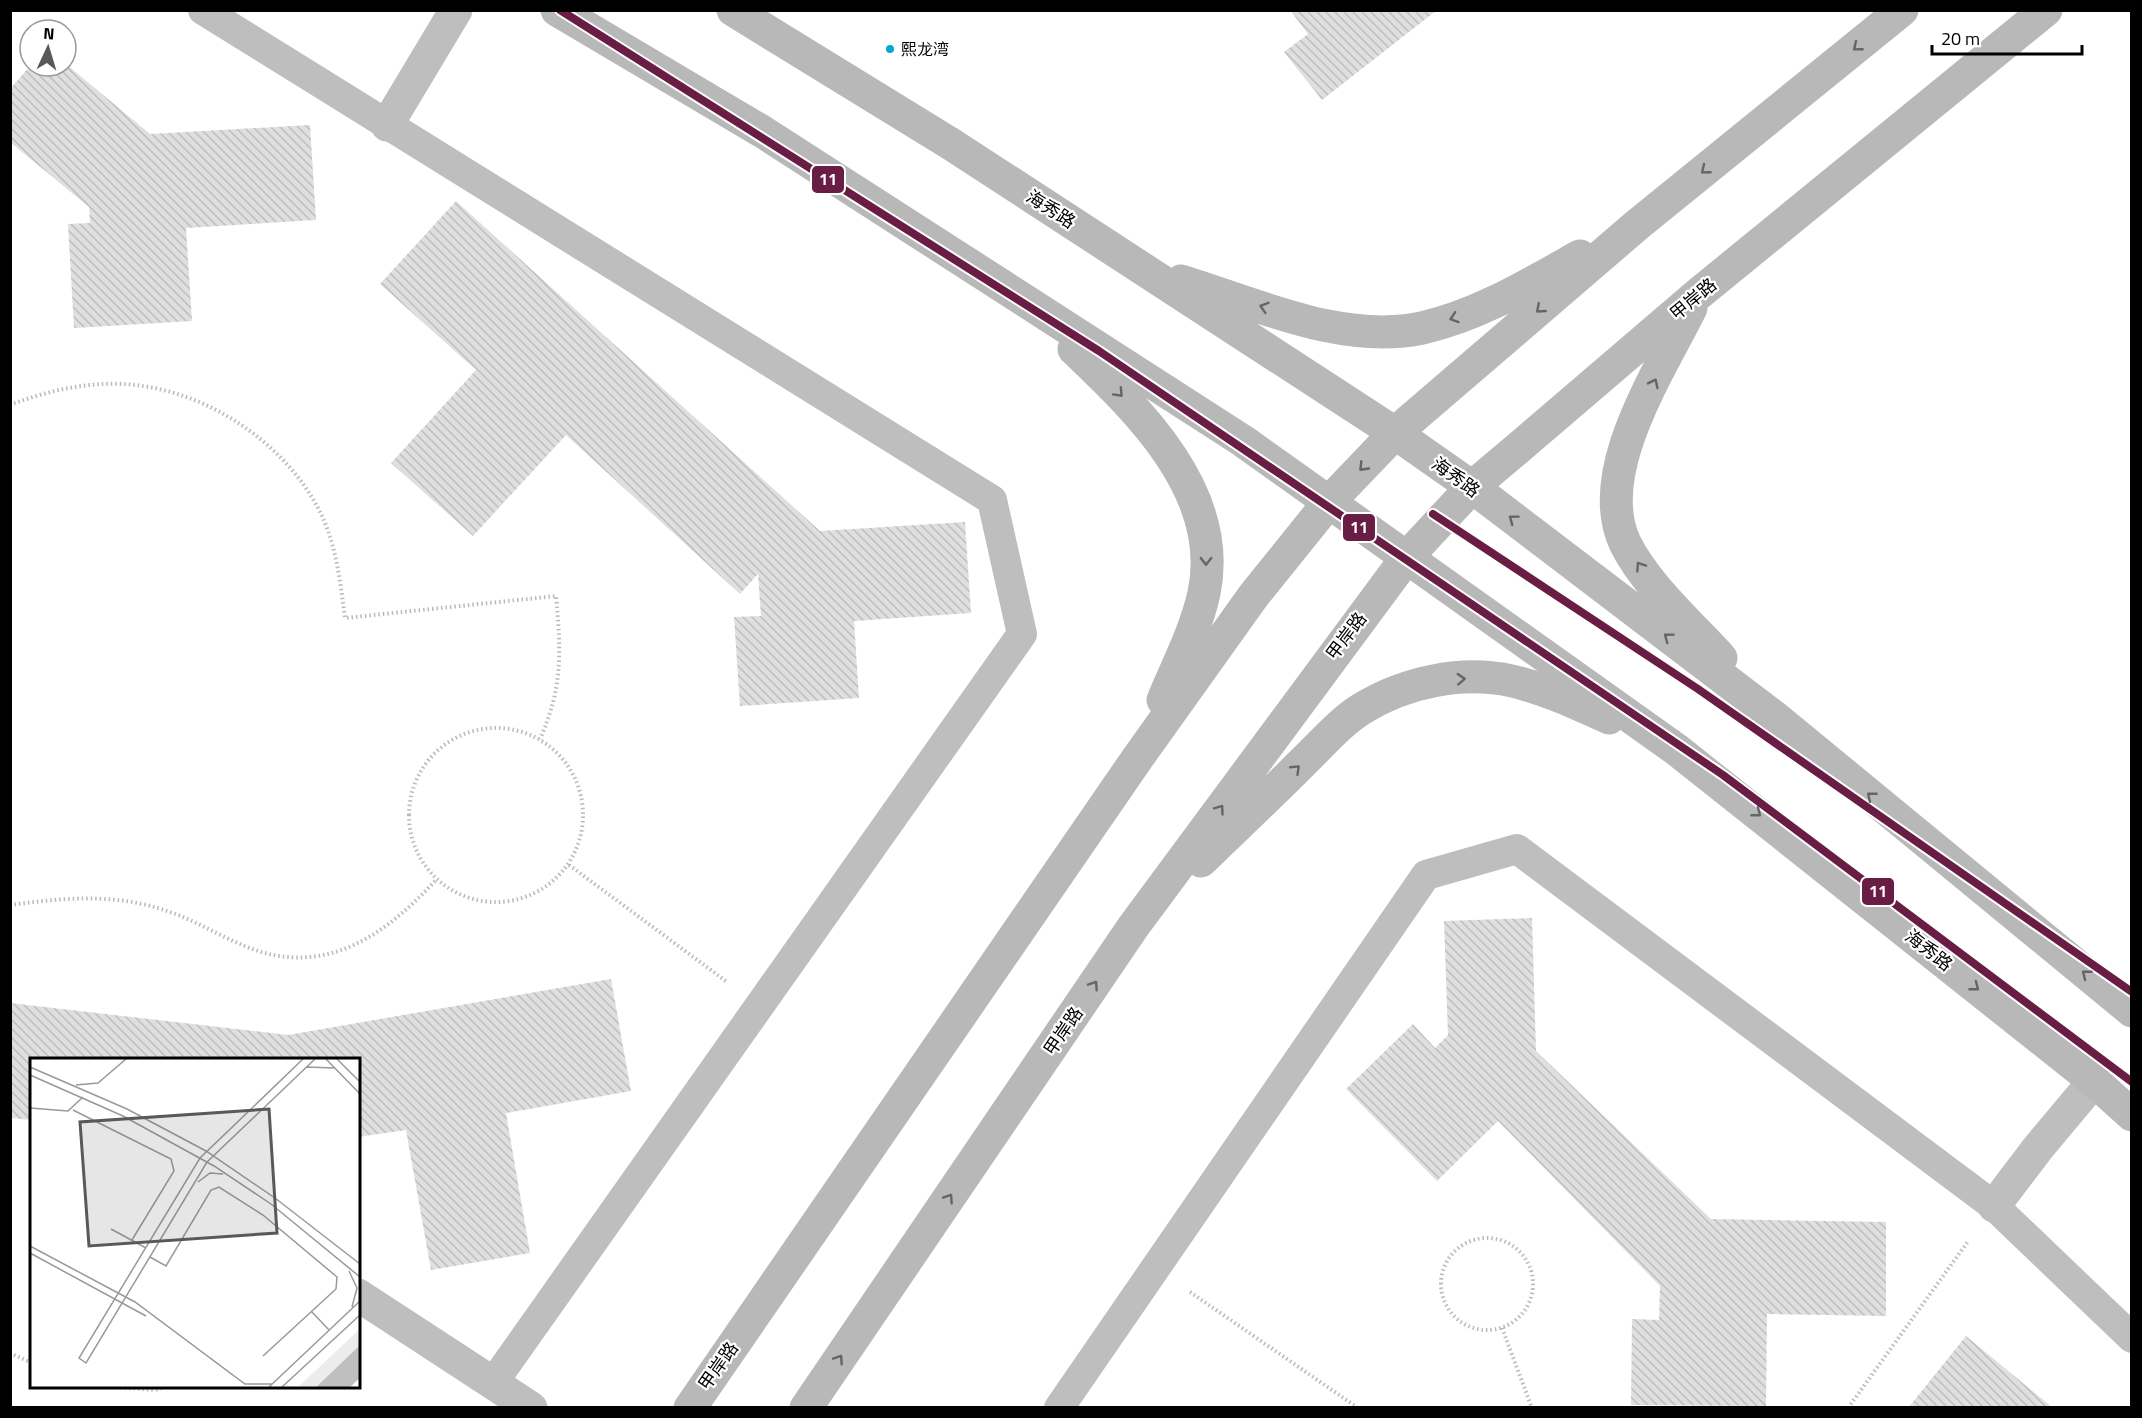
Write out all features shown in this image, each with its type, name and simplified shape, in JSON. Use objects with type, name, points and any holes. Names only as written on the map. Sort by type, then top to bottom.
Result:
[{"type":"main road","name":"海秀路","points":[[557,10],[763,132],[1243,441],[1677,750],[2094,1081],[2132,1115]]},
{"type":"main road","name":"海秀路","points":[[733,10],[951,144],[1395,433],[1472,487],[1777,719],[2132,1011]]},
{"type":"main road","name":"甲岸路","points":[[690,1407],[1139,756],[1254,595],[1329,502],[1395,433],[1637,225],[1902,10]]},
{"type":"main road","name":"甲岸路","points":[[806,1407],[1134,927],[1407,557],[1472,487],[1697,295],[2046,10]]},
{"type":"main road","points":[[1142,269],[1303,319],[1380,332],[1420,328],[1458,317],[1498,301],[1637,225]]},
{"type":"main road","points":[[1016,294],[1119,392],[1167,450],[1199,510],[1207,560],[1204,593],[1189,638],[1139,756]]},
{"type":"main road","points":[[1697,295],[1633,426],[1622,460],[1616,496],[1619,519],[1624,541],[1642,571],[1777,719]]},
{"type":"main road","points":[[1134,927],[1328,738],[1361,709],[1397,691],[1431,680],[1469,678],[1510,681],[1554,694],[1677,750]]},
{"type":"street","points":[[387,125],[456,10]]},
{"type":"street","points":[[1994,1206],[2038,1148],[2094,1081]]},
{"type":"street","points":[[360,1296],[531,1407]]},
{"type":"lane","points":[[203,10],[992,500],[1022,634],[493,1383]]},
{"type":"lane","points":[[1059,1407],[1426,875],[1517,849],[1994,1206],[2132,1338]]},
{"type":"path","points":[[10,405],[78,386],[135,385],[191,398],[242,424],[285,461],[318,507],[338,560],[345,618],[556,597],[560,647],[559,683],[550,718],[540,740]]},
{"type":"path","points":[[492,727],[519,730],[540,740],[565,761],[578,785],[584,812],[580,840],[569,865],[547,886],[521,899],[491,903],[461,896],[436,880],[418,856],[409,828],[409,799],[420,770],[439,747],[465,732],[492,727]]},
{"type":"path","points":[[569,865],[759,1006]]},
{"type":"path","points":[[10,905],[61,898],[95,897],[137,904],[164,910],[244,944],[279,956],[308,956],[345,950],[371,937],[393,922],[436,880]]},
{"type":"path","points":[[1848,1407],[1994,1206]]},
{"type":"path","points":[[1489,1237],[1505,1241],[1519,1249],[1528,1262],[1534,1278],[1533,1293],[1527,1309],[1516,1320],[1502,1328],[1487,1330],[1460,1322],[1449,1311],[1443,1298],[1443,1269],[1450,1256],[1474,1239],[1489,1237]]},
{"type":"path","points":[[1155,1268],[1358,1407]]},
{"type":"path","points":[[1502,1328],[1532,1407]]},
{"type":"path","points":[[10,1353],[30,1362]]},
{"type":"path","points":[[128,1388],[155,1390],[162,1388]]},
{"type":"building","points":[[1290,10],[1437,10],[1322,100],[1284,52],[1308,34]]},
{"type":"building","points":[[78,74],[150,134],[310,125],[316,220],[186,228],[192,321],[74,328],[68,224],[90,223],[89,207],[10,142],[10,89],[20,78],[78,78]]},
{"type":"building","points":[[456,201],[820,531],[965,522],[971,613],[854,621],[859,698],[740,706],[734,617],[761,616],[758,574],[740,594],[566,435],[473,536],[391,463],[476,370],[380,284]]},
{"type":"building","points":[[1532,918],[1536,1051],[1711,1219],[1886,1222],[1886,1316],[1767,1314],[1766,1406],[1631,1405],[1632,1319],[1659,1320],[1660,1286],[1498,1121],[1437,1181],[1346,1089],[1413,1024],[1435,1048],[1448,1035],[1444,921]]},
{"type":"building","points":[[611,979],[631,1091],[506,1113],[530,1253],[431,1270],[406,1130],[360,1137],[360,1058],[30,1058],[30,1120],[10,1118],[10,1003],[288,1035]]},
{"type":"building","points":[[1966,1336],[2053,1408],[1908,1408]]},
{"type":"transit line","name":"11","points":[[560,10],[1099,351],[1723,775],[2132,1082]]},
{"type":"transit line","name":"11","points":[[1433,514],[1698,689],[2132,992]]},
{"type":"place","name":"熙龙湾","points":[[890,49]]}]
